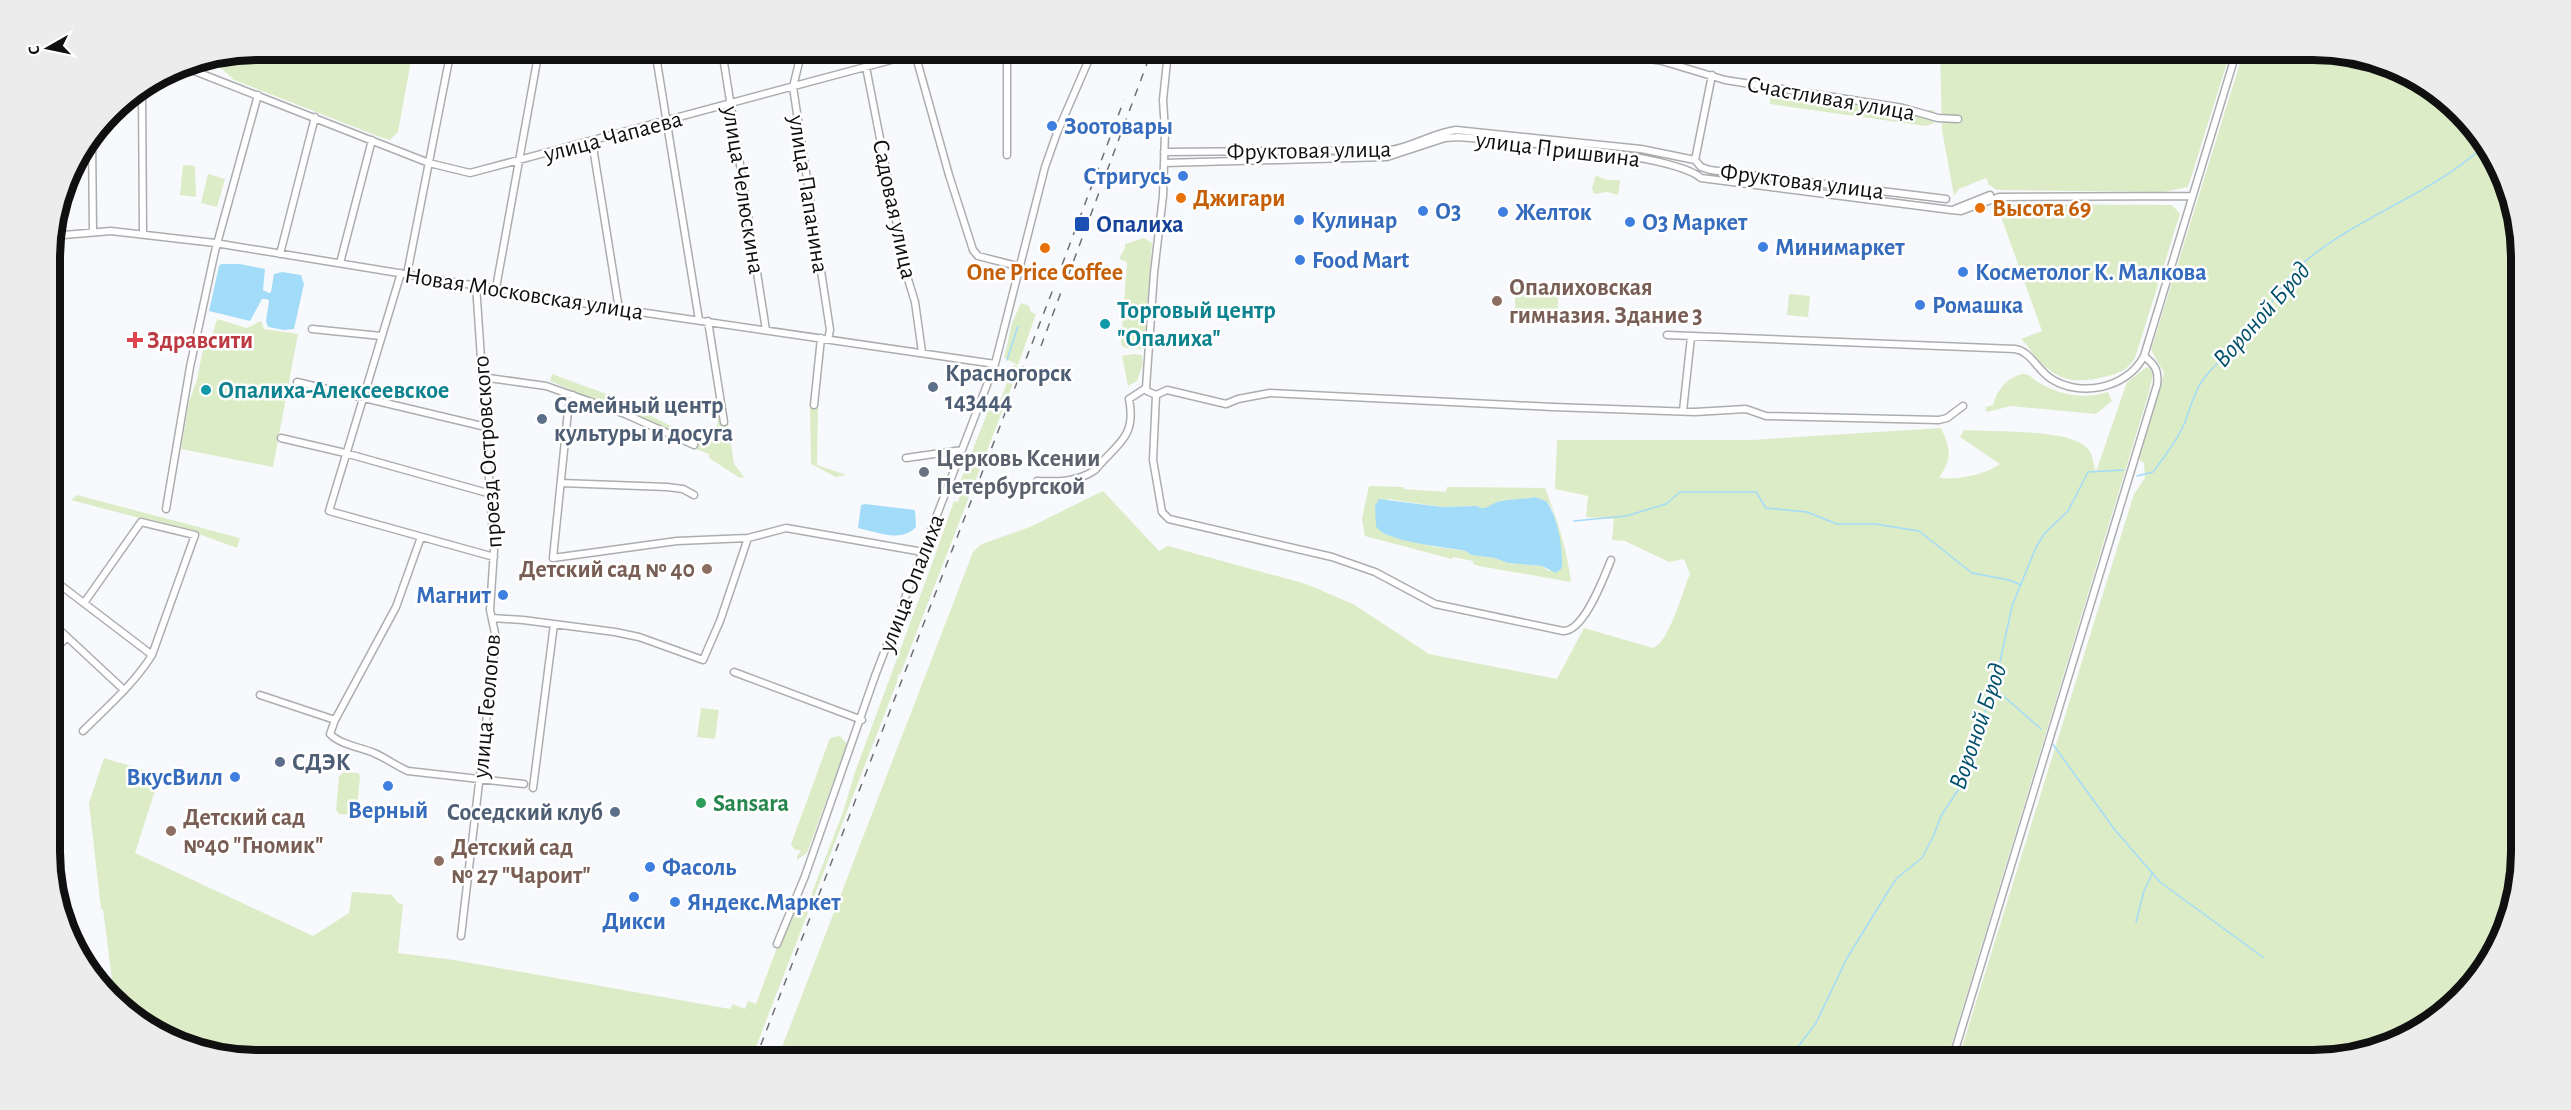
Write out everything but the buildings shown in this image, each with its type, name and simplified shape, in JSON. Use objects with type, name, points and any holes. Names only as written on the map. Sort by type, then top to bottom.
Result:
[{"type":"street","points":[[449,60],[404,274],[381,336],[329,511],[494,557]]},
{"type":"street","points":[[496,288],[537,60]]},
{"type":"street","points":[[657,60],[699,320]]},
{"type":"street","name":"улица Челюскина","points":[[723,60],[766,330]]},
{"type":"street","name":"улица Папанина","points":[[800,60],[793,87],[830,330],[825,338],[814,405]]},
{"type":"street","name":"улица Чапаева","points":[[194,71],[429,163],[470,173],[667,122],[890,60]]},
{"type":"street","points":[[917,60],[973,250],[978,256],[1021,267]]},
{"type":"street","points":[[1007,60],[1007,155]]},
{"type":"street","name":"улица Опалиха","points":[[777,944],[805,876],[862,720],[875,676],[995,364],[1046,167],[1057,133],[1089,60]]},
{"type":"street","points":[[1167,60],[1162,100],[1163,196],[1154,273],[1150,392],[1153,460],[1162,512],[1169,519],[1332,557],[1375,572],[1435,604],[1563,631],[1573,629],[1592,603],[1611,560]]},
{"type":"street","name":"Счастливая улица","points":[[1656,60],[1725,80],[1903,108],[1938,118],[1958,119]]},
{"type":"street","points":[[1668,335],[2023,350],[2048,377],[2061,385],[2078,388],[2097,387],[2122,380],[2132,373],[2144,356],[2234,60]]},
{"type":"street","name":"Садовая улица","points":[[866,67],[907,276],[915,302],[922,352]]},
{"type":"street","points":[[1695,159],[1712,75]]},
{"type":"street","points":[[166,509],[190,368],[215,251],[258,95]]},
{"type":"street","points":[[142,98],[143,233]]},
{"type":"street","points":[[280,254],[315,117]]},
{"type":"street","name":"Фруктовая улица","points":[[1164,152],[1391,150],[1403,148],[1445,131],[1456,130],[1641,149],[1695,159],[1701,167],[1710,170],[1946,199]]},
{"type":"street","name":"улица Пришвина","points":[[1164,163],[1387,157],[1445,138],[1458,137],[1606,153],[1686,169],[1701,178],[1951,210],[1988,195],[1996,197],[2192,196]]},
{"type":"street","points":[[340,263],[372,140]]},
{"type":"street","points":[[592,141],[619,309]]},
{"type":"street","points":[[92,149],[93,231]]},
{"type":"street","name":"Новая Московская улица","points":[[62,235],[93,231],[143,233],[219,243],[619,309],[995,364]]},
{"type":"street","name":"проезд Островского","points":[[476,285],[491,494],[494,557],[489,601],[492,618]]},
{"type":"street","points":[[708,321],[724,422]]},
{"type":"street","points":[[312,329],[381,336]]},
{"type":"street","points":[[1683,411],[1691,337]]},
{"type":"street","points":[[1955,1050],[2157,384],[2159,374],[2155,365],[2144,356]]},
{"type":"street","points":[[482,377],[546,386],[625,414],[694,445]]},
{"type":"street","points":[[297,382],[486,427]]},
{"type":"street","points":[[1037,482],[1063,482],[1095,470],[1128,434],[1132,410],[1130,399],[1150,392],[1167,390],[1226,404],[1238,399],[1270,393],[1683,411],[1746,409],[1766,416],[1939,420],[1947,418],[1963,406]]},
{"type":"street","points":[[573,395],[568,411],[553,558],[677,541],[748,538],[786,528],[924,552]]},
{"type":"street","points":[[281,438],[345,453],[491,494]]},
{"type":"street","points":[[906,459],[962,450]]},
{"type":"street","points":[[561,483],[667,487],[683,489],[694,495]]},
{"type":"street","points":[[83,731],[124,690],[152,655],[195,535],[141,522],[84,603]]},
{"type":"street","points":[[421,537],[396,607],[335,720],[330,731],[332,736],[375,753],[395,766],[418,773],[524,784]]},
{"type":"street","points":[[492,618],[554,624],[639,637],[703,660],[728,600],[748,538]]},
{"type":"street","points":[[60,585],[152,655]]},
{"type":"street","name":"улица Геологов","points":[[461,936],[496,639],[492,618]]},
{"type":"street","points":[[533,788],[554,624]]},
{"type":"street","points":[[60,630],[124,690]]},
{"type":"street","points":[[60,645],[68,637]]},
{"type":"street","points":[[734,672],[862,720]]},
{"type":"street","points":[[260,695],[335,720]]},
{"type":"green space","points":[[258,60],[411,60],[398,132],[390,140],[234,80],[215,65]]},
{"type":"green space","points":[[1940,60],[2228,60],[2188,187],[2164,192],[1997,190],[1989,185],[1986,178],[1959,189],[1954,196],[1942,130]]},
{"type":"green space","points":[[2241,60],[2339,62],[2389,75],[2434,101],[2470,137],[2496,182],[2509,232],[2511,258],[2511,852],[2507,891],[2496,928],[2470,973],[2453,992],[2423,1017],[2401,1030],[2377,1039],[2326,1050],[1961,1050],[2134,494],[2145,478],[2144,463],[2139,459],[2164,373],[2151,350]]},
{"type":"green space","points":[[1770,91],[1923,116],[1928,110],[1933,110],[1937,115],[1934,123],[1926,126],[1770,104]]},
{"type":"green space","points":[[183,165],[195,166],[196,197],[180,195]]},
{"type":"green space","points":[[208,174],[225,179],[217,207],[201,203]]},
{"type":"green space","points":[[1597,176],[1607,180],[1620,180],[1618,195],[1607,192],[1594,194],[1592,189]]},
{"type":"green space","points":[[2009,204],[2172,205],[2180,214],[2135,358],[2122,371],[2093,379],[2064,378],[2048,369],[2021,339],[2042,331],[1999,211],[2000,207]]},
{"type":"green space","points":[[1144,238],[1152,243],[1144,345],[1142,349],[1126,348],[1121,345],[1127,262],[1119,259],[1125,244]]},
{"type":"green space","points":[[1515,287],[1558,287],[1558,316],[1515,316]]},
{"type":"green space","points":[[1789,294],[1810,296],[1808,317],[1787,315]]},
{"type":"green space","points":[[1021,303],[1029,306],[1031,312],[1036,314],[1018,365],[1004,358],[1012,323]]},
{"type":"green space","points":[[217,319],[247,328],[261,321],[264,329],[298,334],[273,467],[181,449],[189,402],[197,380],[203,349],[210,343]]},
{"type":"green space","points":[[1142,355],[1143,364],[1137,381],[1128,386],[1122,356]]},
{"type":"green space","points":[[1014,365],[1019,367],[900,675],[898,674],[897,682],[755,1050],[245,1050],[219,1046],[182,1035],[137,1009],[113,986],[89,803],[104,758],[160,775],[135,853],[313,936],[349,913],[352,892],[392,895],[398,903],[403,904],[398,953],[454,960],[730,1009],[733,1004],[745,1009],[748,1001],[756,1004],[800,895],[810,898],[954,501],[958,502],[963,487],[959,484],[993,399],[1000,401]]},
{"type":"green space","points":[[2150,367],[2153,374],[2149,392],[1950,1050],[781,1050],[973,552],[982,544],[1030,527],[1103,491],[1159,551],[1168,546],[1306,584],[1353,604],[1429,654],[1557,679],[1584,628],[1653,648],[1659,644],[1670,627],[1690,574],[1684,559],[1669,562],[1625,541],[1612,540],[1614,519],[1586,517],[1588,496],[1555,489],[1557,440],[1752,440],[1941,428],[1949,454],[1939,478],[1947,478],[1979,474],[2000,464],[1960,437],[1964,430],[2047,434],[2077,441],[2086,447],[2090,452],[2096,472],[2127,382]]},
{"type":"green space","points":[[552,374],[617,398],[705,444],[718,423],[715,397],[724,396],[734,464],[744,477],[740,478],[709,458],[709,454],[687,446],[640,416],[618,410],[550,381]]},
{"type":"green space","points":[[2022,374],[2029,375],[2047,387],[2073,395],[2108,392],[2112,401],[2096,414],[2011,406],[1987,412],[1985,407],[1993,405],[2003,385],[2011,378]]},
{"type":"green space","points":[[810,408],[818,408],[817,465],[846,475],[836,477],[811,464]]},
{"type":"green space","points":[[1369,486],[1446,492],[1447,487],[1545,488],[1561,534],[1571,582],[1479,566],[1473,564],[1473,561],[1453,557],[1452,559],[1365,536],[1362,519]],"holes":[[[1535,497],[1548,503],[1554,514],[1558,530],[1562,560],[1549,571],[1542,566],[1508,563],[1495,558],[1471,555],[1467,551],[1435,547],[1383,533],[1388,499],[1442,507],[1477,506],[1484,508],[1504,500]]]},
{"type":"green space","points":[[77,495],[240,538],[237,548],[196,533],[71,500]]},
{"type":"green space","points":[[701,708],[719,710],[715,739],[697,737]]},
{"type":"green space","points":[[840,736],[847,744],[807,853],[797,860],[801,851],[794,849],[791,844],[830,738]]},
{"type":"green space","points":[[344,772],[358,773],[360,776],[357,810],[352,815],[339,814],[336,810],[339,776]]},
{"type":"water","points":[[221,264],[240,264],[265,269],[263,290],[269,293],[274,274],[282,272],[301,275],[304,284],[294,329],[268,327],[266,321],[269,301],[267,299],[262,299],[250,321],[209,311]]},
{"type":"water","points":[[1535,497],[1546,501],[1557,524],[1561,542],[1562,568],[1556,573],[1542,566],[1508,563],[1495,558],[1471,555],[1466,551],[1403,540],[1381,532],[1376,526],[1375,506],[1379,499],[1442,507],[1477,506],[1484,508],[1504,500]]},
{"type":"water","points":[[861,505],[915,510],[916,527],[910,532],[896,535],[858,528]]},
{"type":"waterway","name":"Вороной Брод","points":[[2137,476],[2153,472],[2179,435],[2202,381],[2253,331],[2285,282],[2302,264],[2346,232],[2441,179],[2479,150]]},
{"type":"waterway","points":[[1007,360],[1018,326]]},
{"type":"waterway","name":"Вороной Брод","points":[[1796,1050],[1816,1023],[1847,958],[1889,890],[1897,878],[1922,858],[1941,816],[1962,784],[1998,671],[2012,606],[2036,547],[2045,533],[2068,511],[2088,472],[2123,470]]},
{"type":"waterway","points":[[1574,521],[1626,516],[1666,504],[1680,492],[1756,492],[1766,508],[1807,512],[1837,524],[1875,524],[1919,531],[1972,573],[2009,580],[2021,585]]},
{"type":"waterway","points":[[1992,686],[2041,729]]},
{"type":"waterway","points":[[2052,743],[2115,830],[2160,882],[2264,958]]},
{"type":"waterway","points":[[2136,922],[2144,891],[2152,874]]},
{"type":"railway","points":[[1068,276],[1148,60]]},
{"type":"railway","points":[[1062,265],[1124,100]]},
{"type":"railway","points":[[759,1050],[1055,284]]},
{"type":"railway","points":[[1041,346],[1063,287]]},
{"type":"place","name":"Зоотовары","points":[[1052,126]]},
{"type":"place","name":"Стригусь","points":[[1183,176]]},
{"type":"place","name":"Джигари","points":[[1181,198]]},
{"type":"place","name":"Высота 69","points":[[1980,208]]},
{"type":"place","name":"О3","points":[[1423,211]]},
{"type":"place","name":"Желток","points":[[1503,212]]},
{"type":"place","name":"Кулинар","points":[[1299,220]]},
{"type":"place","name":"О3 Маркет","points":[[1630,222]]},
{"type":"place","name":"Опалиха","points":[[1082,224]]},
{"type":"place","name":"Минимаркет","points":[[1763,247]]},
{"type":"place","name":"One Price Coffee","points":[[1045,248]]},
{"type":"place","name":"Food Mart","points":[[1300,260]]},
{"type":"place","name":"Косметолог К. Малкова","points":[[1963,272]]},
{"type":"place","name":"Опалиховская гимназия. Здание 3","points":[[1497,301]]},
{"type":"place","name":"Ромашка","points":[[1920,305]]},
{"type":"place","name":"Торговый центр \"Опалиха\"","points":[[1105,324]]},
{"type":"place","name":"Здравсити","points":[[135,340]]},
{"type":"place","name":"Красногорск 143444","points":[[933,387]]},
{"type":"place","name":"Опалиха-Алексеевское","points":[[206,390]]},
{"type":"place","name":"Семейный центр культуры и досуга","points":[[542,419]]},
{"type":"place","name":"Церковь Ксении Петербургской","points":[[924,472]]},
{"type":"place","name":"Детский сад № 40","points":[[707,569]]},
{"type":"place","name":"Магнит","points":[[503,595]]},
{"type":"place","name":"СДЭК","points":[[280,762]]},
{"type":"place","name":"ВкусВилл","points":[[235,777]]},
{"type":"place","name":"Верный","points":[[388,786]]},
{"type":"place","name":"Sansara","points":[[701,803]]},
{"type":"place","name":"Соседский клуб","points":[[615,812]]},
{"type":"place","name":"Детский сад №40 \"Гномик\"","points":[[171,831]]},
{"type":"place","name":"Детский сад № 27 \"Чароит\"","points":[[439,861]]},
{"type":"place","name":"Фасоль","points":[[650,867]]},
{"type":"place","name":"Дикси","points":[[634,897]]},
{"type":"place","name":"Яндекс.Маркет","points":[[675,902]]}]
